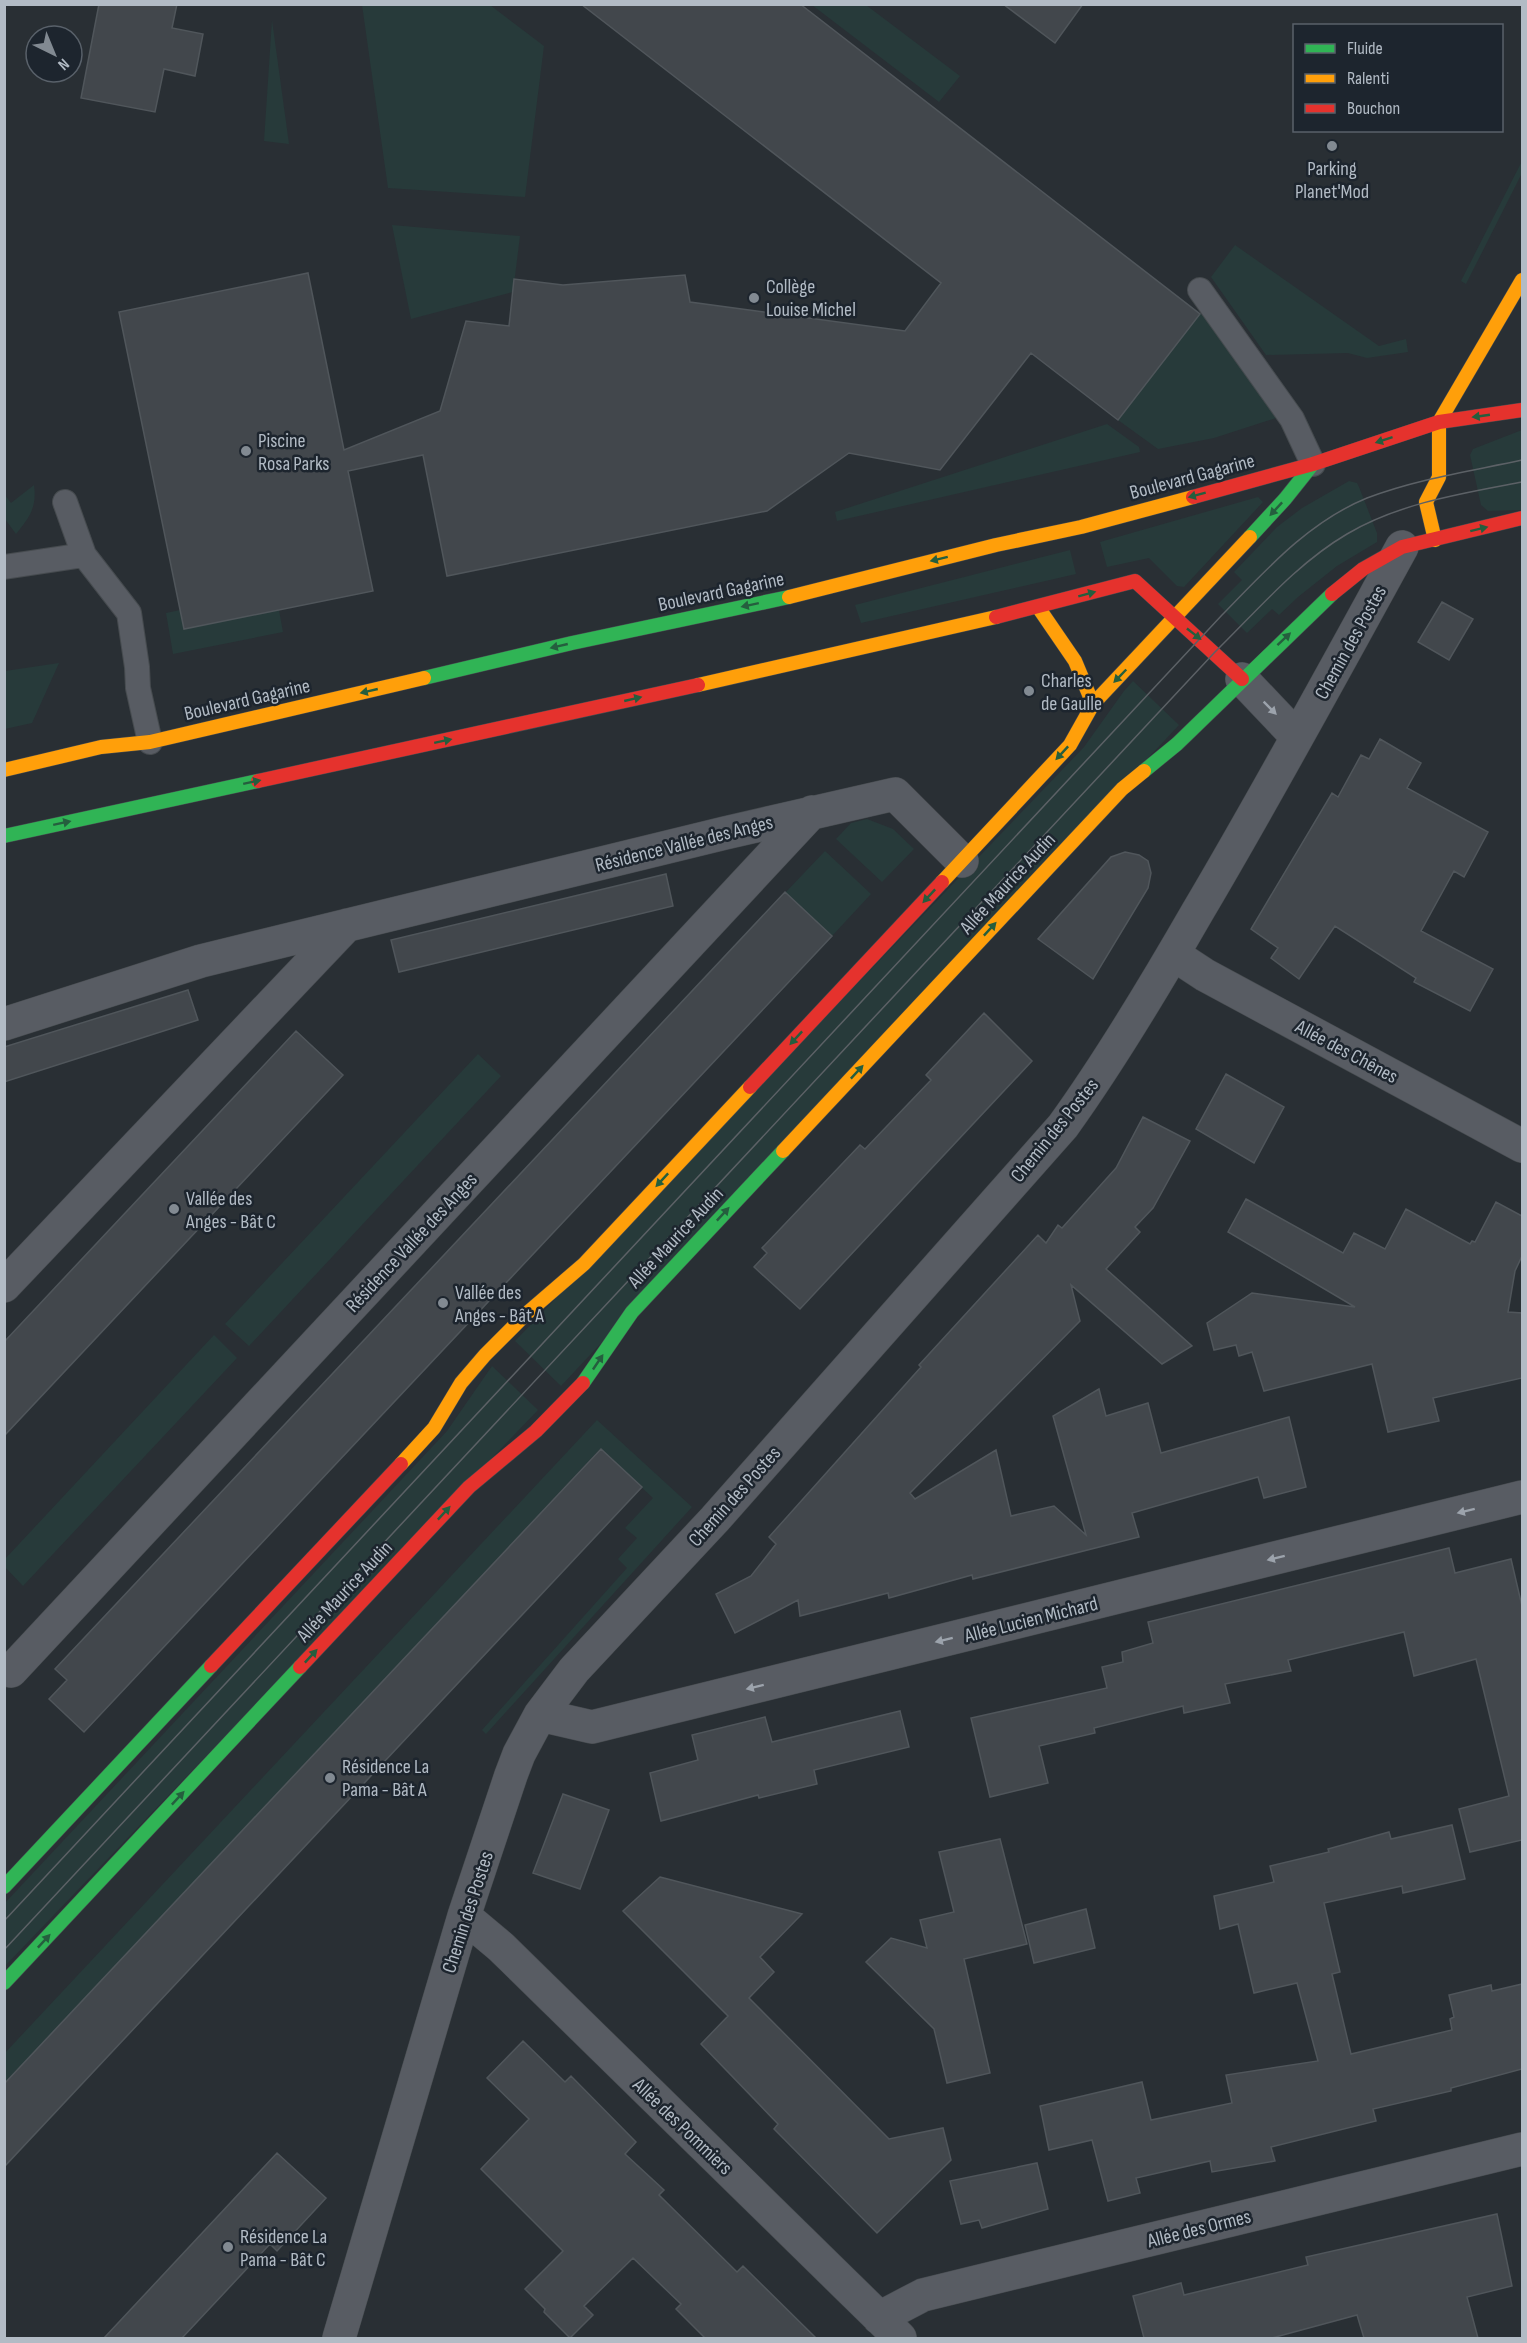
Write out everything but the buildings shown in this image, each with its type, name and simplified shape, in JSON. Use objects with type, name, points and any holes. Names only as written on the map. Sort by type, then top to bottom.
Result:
[{"type":"street","points":[[1435,540],[1426,502],[1439,477],[1439,422],[1522,280]]},
{"type":"street","name":"Boulevard Gagarine","points":[[4,770],[101,747],[150,742],[572,643],[815,591],[996,545],[1081,527],[1313,464],[1439,422],[1522,410]]},
{"type":"street","points":[[4,1887],[434,1428],[470,1371],[495,1344],[519,1319],[584,1264],[1070,745],[1093,704],[1285,499],[1313,464]]},
{"type":"street","name":"Allée Maurice Audin","points":[[4,1983],[469,1487],[536,1431],[585,1381],[632,1312],[1122,789],[1177,744],[1242,679],[1340,587],[1363,569],[1402,547],[1522,518]]},
{"type":"street","name":"Chemin des Postes","points":[[339,2338],[464,1916],[511,1775],[519,1754],[540,1715],[574,1670],[715,1519],[1063,1126],[1091,1088],[1254,816],[1402,547]]},
{"type":"street","points":[[4,836],[621,702],[1038,607],[1135,581],[1174,618],[1201,639],[1297,737]]},
{"type":"street","points":[[1038,607],[1075,661],[1093,704]]},
{"type":"street","name":"Résidence Vallée des Anges","points":[[4,1024],[201,961],[812,812],[895,794],[962,861]]},
{"type":"street","name":"Résidence Vallée des Anges","points":[[11,1671],[812,812]]},
{"type":"street","points":[[4,1286],[347,925]]},
{"type":"street","name":"Allée des Chênes","points":[[1173,954],[1205,975],[1522,1146]]},
{"type":"street","name":"Allée Lucien Michard","points":[[540,1715],[592,1727],[1522,1497]]},
{"type":"street","name":"Allée des Pommiers","points":[[464,1916],[501,1947],[889,2328]]},
{"type":"street","name":"Allée des Ormes","points":[[889,2328],[923,2295],[1522,2149]]},
{"type":"lane","points":[[1200,290],[1292,419],[1313,464]]},
{"type":"lane","points":[[64,502],[84,555],[129,613],[138,688],[150,742]]},
{"type":"lane","points":[[4,567],[84,555]]},
{"type":"shaded area","points":[[362,5],[490,5],[544,46],[525,197],[388,188]]},
{"type":"shaded area","points":[[812,5],[866,5],[960,76],[939,102]]},
{"type":"shaded area","points":[[272,20],[289,144],[264,141]]},
{"type":"shaded area","points":[[1522,161],[1522,173],[1466,284],[1461,281]]},
{"type":"shaded area","points":[[392,225],[520,236],[513,292],[411,319]]},
{"type":"shaded area","points":[[1235,245],[1379,346],[1406,339],[1408,352],[1367,358],[1348,353],[1266,355],[1211,277]]},
{"type":"shaded area","points":[[1200,313],[1223,335],[1276,418],[1214,438],[1158,449],[1118,420]]},
{"type":"shaded area","points":[[1107,424],[1139,447],[1140,452],[837,521],[835,512]]},
{"type":"shaded area","points":[[1522,430],[1522,510],[1488,511],[1481,505],[1470,455],[1473,449]]},
{"type":"shaded area","points":[[1349,481],[1357,483],[1359,487],[1377,533],[1377,542],[1337,566],[1279,615],[1272,609],[1247,633],[1218,604],[1242,580],[1234,572],[1277,527],[1302,508]]},
{"type":"shaded area","points":[[34,485],[33,506],[16,534],[5,519],[5,495],[11,503]]},
{"type":"shaded area","points":[[1258,497],[1263,502],[1184,587],[1177,586],[1149,558],[1107,567],[1100,542]]},
{"type":"shaded area","points":[[1070,550],[1076,574],[861,623],[855,605]]},
{"type":"shaded area","points":[[180,610],[184,629],[279,610],[283,632],[173,654],[166,613]]},
{"type":"shaded area","points":[[59,663],[32,723],[5,729],[5,671]]},
{"type":"shaded area","points":[[1133,681],[1179,725],[561,1386],[515,1341],[1084,747]]},
{"type":"shaded area","points":[[867,819],[893,829],[914,849],[882,882],[836,839],[851,823]]},
{"type":"shaded area","points":[[825,851],[871,894],[832,936],[785,893]]},
{"type":"shaded area","points":[[478,1054],[501,1076],[249,1346],[225,1324]]},
{"type":"shaded area","points":[[214,1335],[237,1358],[23,1586],[5,1567],[5,1559]]},
{"type":"shaded area","points":[[492,1366],[538,1410],[5,1966],[4,1904],[447,1431]]},
{"type":"shaded area","points":[[597,1420],[692,1507],[486,1734],[482,1730],[627,1568],[618,1559],[637,1538],[625,1528],[653,1498],[600,1449],[5,2084],[4,2054]]},
{"type":"tram line","points":[[4,1921],[1271,565],[1326,520],[1367,498],[1425,481],[1522,460]]},
{"type":"tram line","points":[[4,1950],[1214,653],[1278,589],[1328,546],[1367,523],[1432,500],[1522,482]]},
{"type":"traffic: fast","points":[[1250,537],[1313,464]]},
{"type":"traffic: fast","points":[[1144,771],[1177,744],[1332,594]]},
{"type":"traffic: fast","points":[[424,678],[572,643],[789,597]]},
{"type":"traffic: fast","points":[[4,836],[258,781]]},
{"type":"traffic: fast","points":[[583,1383],[632,1312],[783,1151]]},
{"type":"traffic: fast","points":[[4,1887],[211,1666]]},
{"type":"traffic: fast","points":[[4,1983],[300,1667]]},
{"type":"traffic: slow","points":[[1435,540],[1426,502],[1439,477],[1439,422],[1522,280]]},
{"type":"traffic: slow","points":[[789,597],[996,545],[1081,527],[1193,497]]},
{"type":"traffic: slow","points":[[942,882],[1070,745],[1093,704],[1250,537]]},
{"type":"traffic: slow","points":[[1038,607],[1075,661],[1093,704]]},
{"type":"traffic: slow","points":[[698,685],[996,617]]},
{"type":"traffic: slow","points":[[4,770],[101,747],[150,742],[424,678]]},
{"type":"traffic: slow","points":[[783,1151],[1122,789],[1144,771]]},
{"type":"traffic: slow","points":[[401,1464],[434,1428],[461,1383],[485,1355],[526,1314],[584,1264],[750,1087]]},
{"type":"traffic: jam","points":[[1193,497],[1313,464],[1439,422],[1522,410]]},
{"type":"traffic: jam","points":[[1332,594],[1363,569],[1402,547],[1522,518]]},
{"type":"traffic: jam","points":[[996,617],[1135,581],[1242,679]]},
{"type":"traffic: jam","points":[[258,781],[698,685]]},
{"type":"traffic: jam","points":[[750,1087],[942,882]]},
{"type":"traffic: jam","points":[[300,1667],[469,1487],[536,1431],[583,1383]]},
{"type":"traffic: jam","points":[[211,1666],[401,1464]]},
{"type":"place","name":"Parking Planet'Mod","points":[[1332,146]]},
{"type":"place","name":"Collège Louise Michel","points":[[754,298]]},
{"type":"place","name":"Piscine Rosa Parks","points":[[246,451]]},
{"type":"place","name":"Charles de Gaulle","points":[[1029,691]]},
{"type":"place","name":"Vallée des Anges - Bât C","points":[[174,1209]]},
{"type":"place","name":"Vallée des Anges - Bât A","points":[[443,1303]]},
{"type":"place","name":"Résidence La Pama - Bât A","points":[[330,1778]]},
{"type":"place","name":"Résidence La Pama - Bât C","points":[[228,2247]]}]
